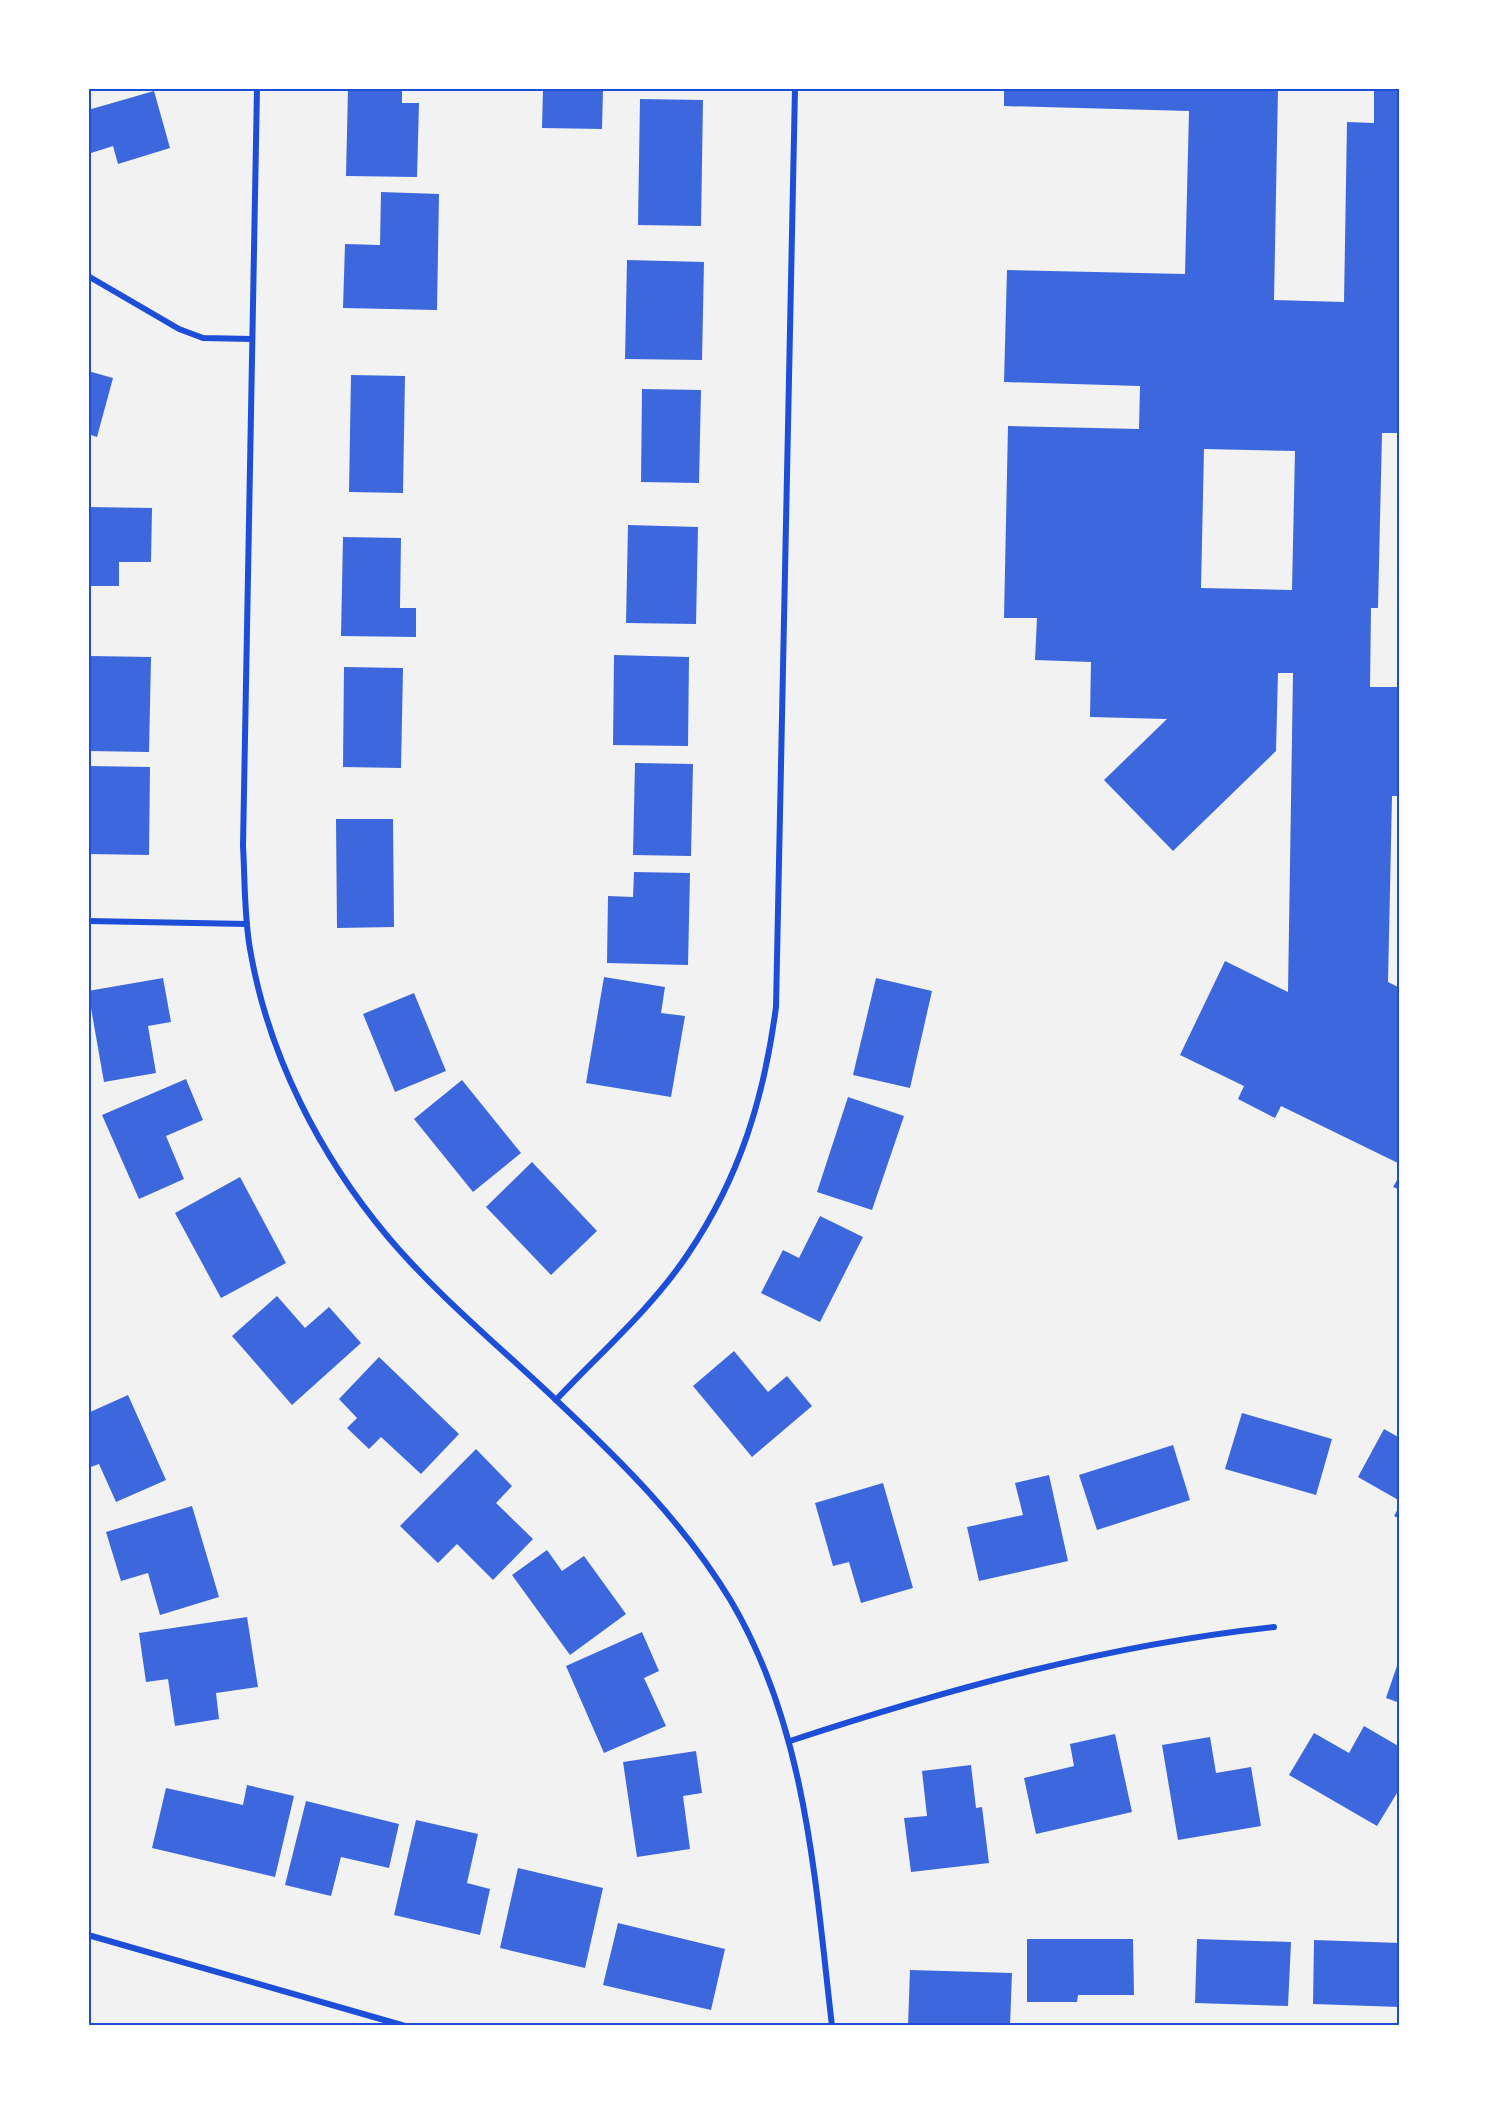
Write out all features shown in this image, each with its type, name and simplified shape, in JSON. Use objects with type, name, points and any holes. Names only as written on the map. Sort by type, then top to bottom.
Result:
[{"type":"street","points":[[257,88],[243,846],[247,924],[255,975],[277,1048],[305,1113],[343,1177],[371,1216],[412,1263],[634,1474],[687,1536],[711,1569],[752,1641],[789,1741],[806,1815],[832,2025]]},
{"type":"street","points":[[556,1400],[654,1296],[687,1255],[716,1210],[739,1161],[757,1111],[770,1055],[776,1007],[795,88]]},
{"type":"street","points":[[88,276],[179,329],[203,338],[252,339]]},
{"type":"street","points":[[88,921],[247,924]]},
{"type":"street","points":[[789,1741],[940,1694],[1051,1664],[1165,1641],[1274,1627]]},
{"type":"street","points":[[88,1935],[405,2025]]},
{"type":"building","points":[[348,88],[402,88],[402,103],[419,103],[417,177],[346,176]]},
{"type":"building","points":[[543,88],[603,88],[602,129],[542,128]]},
{"type":"building","points":[[1004,88],[1278,88],[1274,300],[1344,302],[1347,122],[1374,123],[1374,88],[1400,88],[1400,433],[1382,433],[1378,608],[1371,608],[1370,687],[1400,687],[1400,796],[1392,796],[1388,982],[1400,988],[1400,1164],[1281,1106],[1275,1118],[1238,1099],[1244,1086],[1180,1055],[1225,961],[1288,992],[1293,673],[1278,673],[1276,751],[1173,851],[1104,780],[1167,719],[1090,717],[1091,662],[1035,660],[1037,618],[1004,618],[1008,426],[1139,429],[1140,386],[1004,382],[1007,270],[1185,274],[1189,111],[1004,106]],"holes":[[[1204,449],[1295,451],[1292,590],[1201,588]]]},
{"type":"building","points":[[154,91],[170,148],[118,164],[113,146],[88,154],[88,110]]},
{"type":"building","points":[[640,99],[703,100],[701,226],[638,225]]},
{"type":"building","points":[[381,192],[439,194],[437,310],[343,308],[345,244],[380,245]]},
{"type":"building","points":[[627,260],[704,262],[702,360],[625,359]]},
{"type":"building","points":[[88,371],[113,378],[97,437],[88,434]]},
{"type":"building","points":[[351,375],[405,376],[403,493],[349,492]]},
{"type":"building","points":[[642,389],[701,390],[699,483],[641,482]]},
{"type":"building","points":[[88,507],[152,508],[151,562],[119,562],[119,586],[88,586]]},
{"type":"building","points":[[628,525],[698,527],[696,624],[626,623]]},
{"type":"building","points":[[343,537],[401,538],[400,608],[416,608],[416,637],[341,636]]},
{"type":"building","points":[[614,655],[689,657],[688,746],[613,745]]},
{"type":"building","points":[[90,656],[151,657],[149,752],[88,751]]},
{"type":"building","points":[[344,667],[403,668],[401,768],[343,767]]},
{"type":"building","points":[[635,763],[693,764],[691,856],[633,855]]},
{"type":"building","points":[[88,766],[150,767],[149,855],[88,854]]},
{"type":"building","points":[[336,819],[393,819],[394,927],[337,928]]},
{"type":"building","points":[[634,872],[690,873],[688,965],[607,963],[608,896],[633,897]]},
{"type":"building","points":[[604,977],[665,987],[661,1013],[685,1016],[671,1097],[586,1083]]},
{"type":"building","points":[[163,978],[171,1022],[148,1026],[156,1073],[104,1082],[88,991]]},
{"type":"building","points":[[876,978],[932,991],[910,1088],[853,1075]]},
{"type":"building","points":[[414,993],[446,1071],[395,1092],[363,1014]]},
{"type":"building","points":[[186,1079],[203,1120],[166,1136],[184,1179],[139,1199],[102,1115]]},
{"type":"building","points":[[462,1080],[521,1153],[473,1192],[414,1119]]},
{"type":"building","points":[[848,1097],[904,1116],[872,1210],[817,1192]]},
{"type":"building","points":[[532,1162],[597,1231],[551,1275],[486,1207]]},
{"type":"building","points":[[1400,1175],[1400,1190],[1393,1187]]},
{"type":"building","points":[[240,1177],[286,1263],[221,1298],[175,1213]]},
{"type":"building","points":[[820,1216],[863,1237],[820,1322],[761,1293],[783,1250],[799,1258]]},
{"type":"building","points":[[277,1296],[305,1328],[329,1307],[361,1343],[292,1405],[232,1336]]},
{"type":"building","points":[[734,1351],[768,1392],[787,1376],[812,1406],[752,1457],[693,1386]]},
{"type":"building","points":[[379,1357],[459,1434],[421,1474],[381,1437],[369,1449],[347,1428],[357,1418],[339,1399]]},
{"type":"building","points":[[128,1395],[166,1480],[116,1502],[99,1464],[88,1468],[88,1413]]},
{"type":"building","points":[[1242,1413],[1332,1439],[1316,1495],[1225,1469]]},
{"type":"building","points":[[1384,1429],[1400,1438],[1400,1501],[1358,1477]]},
{"type":"building","points":[[1173,1445],[1190,1500],[1097,1530],[1079,1475]]},
{"type":"building","points":[[476,1449],[512,1486],[496,1503],[533,1539],[493,1580],[457,1544],[438,1563],[400,1526]]},
{"type":"building","points":[[1049,1475],[1068,1561],[979,1581],[967,1527],[1023,1515],[1015,1483]]},
{"type":"building","points":[[883,1483],[913,1588],[861,1603],[849,1562],[833,1566],[815,1503]]},
{"type":"building","points":[[1400,1505],[1400,1519],[1394,1516]]},
{"type":"building","points":[[192,1506],[219,1597],[160,1615],[148,1573],[121,1581],[106,1532]]},
{"type":"building","points":[[547,1550],[562,1571],[584,1556],[626,1614],[570,1655],[512,1575]]},
{"type":"building","points":[[247,1617],[258,1687],[216,1693],[219,1719],[175,1726],[168,1679],[146,1682],[139,1633]]},
{"type":"building","points":[[642,1632],[659,1671],[644,1678],[666,1726],[604,1753],[566,1666]]},
{"type":"building","points":[[1400,1660],[1400,1703],[1386,1698]]},
{"type":"building","points":[[1364,1726],[1400,1747],[1400,1788],[1377,1826],[1289,1775],[1314,1733],[1349,1753]]},
{"type":"building","points":[[1115,1734],[1132,1812],[1036,1834],[1024,1778],[1074,1766],[1070,1744]]},
{"type":"building","points":[[1210,1737],[1216,1773],[1251,1767],[1261,1826],[1178,1840],[1162,1745]]},
{"type":"building","points":[[696,1751],[702,1793],[683,1796],[690,1849],[637,1857],[623,1762]]},
{"type":"building","points":[[971,1765],[976,1808],[982,1807],[989,1863],[911,1872],[904,1818],[927,1816],[922,1771]]},
{"type":"building","points":[[247,1785],[294,1796],[275,1877],[152,1848],[166,1788],[243,1805]]},
{"type":"building","points":[[306,1801],[399,1824],[389,1868],[341,1857],[331,1896],[285,1885]]},
{"type":"building","points":[[416,1820],[478,1834],[467,1883],[490,1889],[480,1935],[394,1915]]},
{"type":"building","points":[[518,1868],[603,1888],[585,1968],[500,1948]]},
{"type":"building","points":[[618,1923],[725,1949],[711,2010],[603,1985]]},
{"type":"building","points":[[1027,1939],[1133,1939],[1134,1995],[1078,1995],[1077,2002],[1027,2002]]},
{"type":"building","points":[[1197,1939],[1291,1942],[1288,2006],[1195,2003]]},
{"type":"building","points":[[1314,1940],[1400,1943],[1400,2007],[1313,2004]]},
{"type":"building","points":[[910,1970],[1012,1973],[1010,2026],[908,2026]]}]
